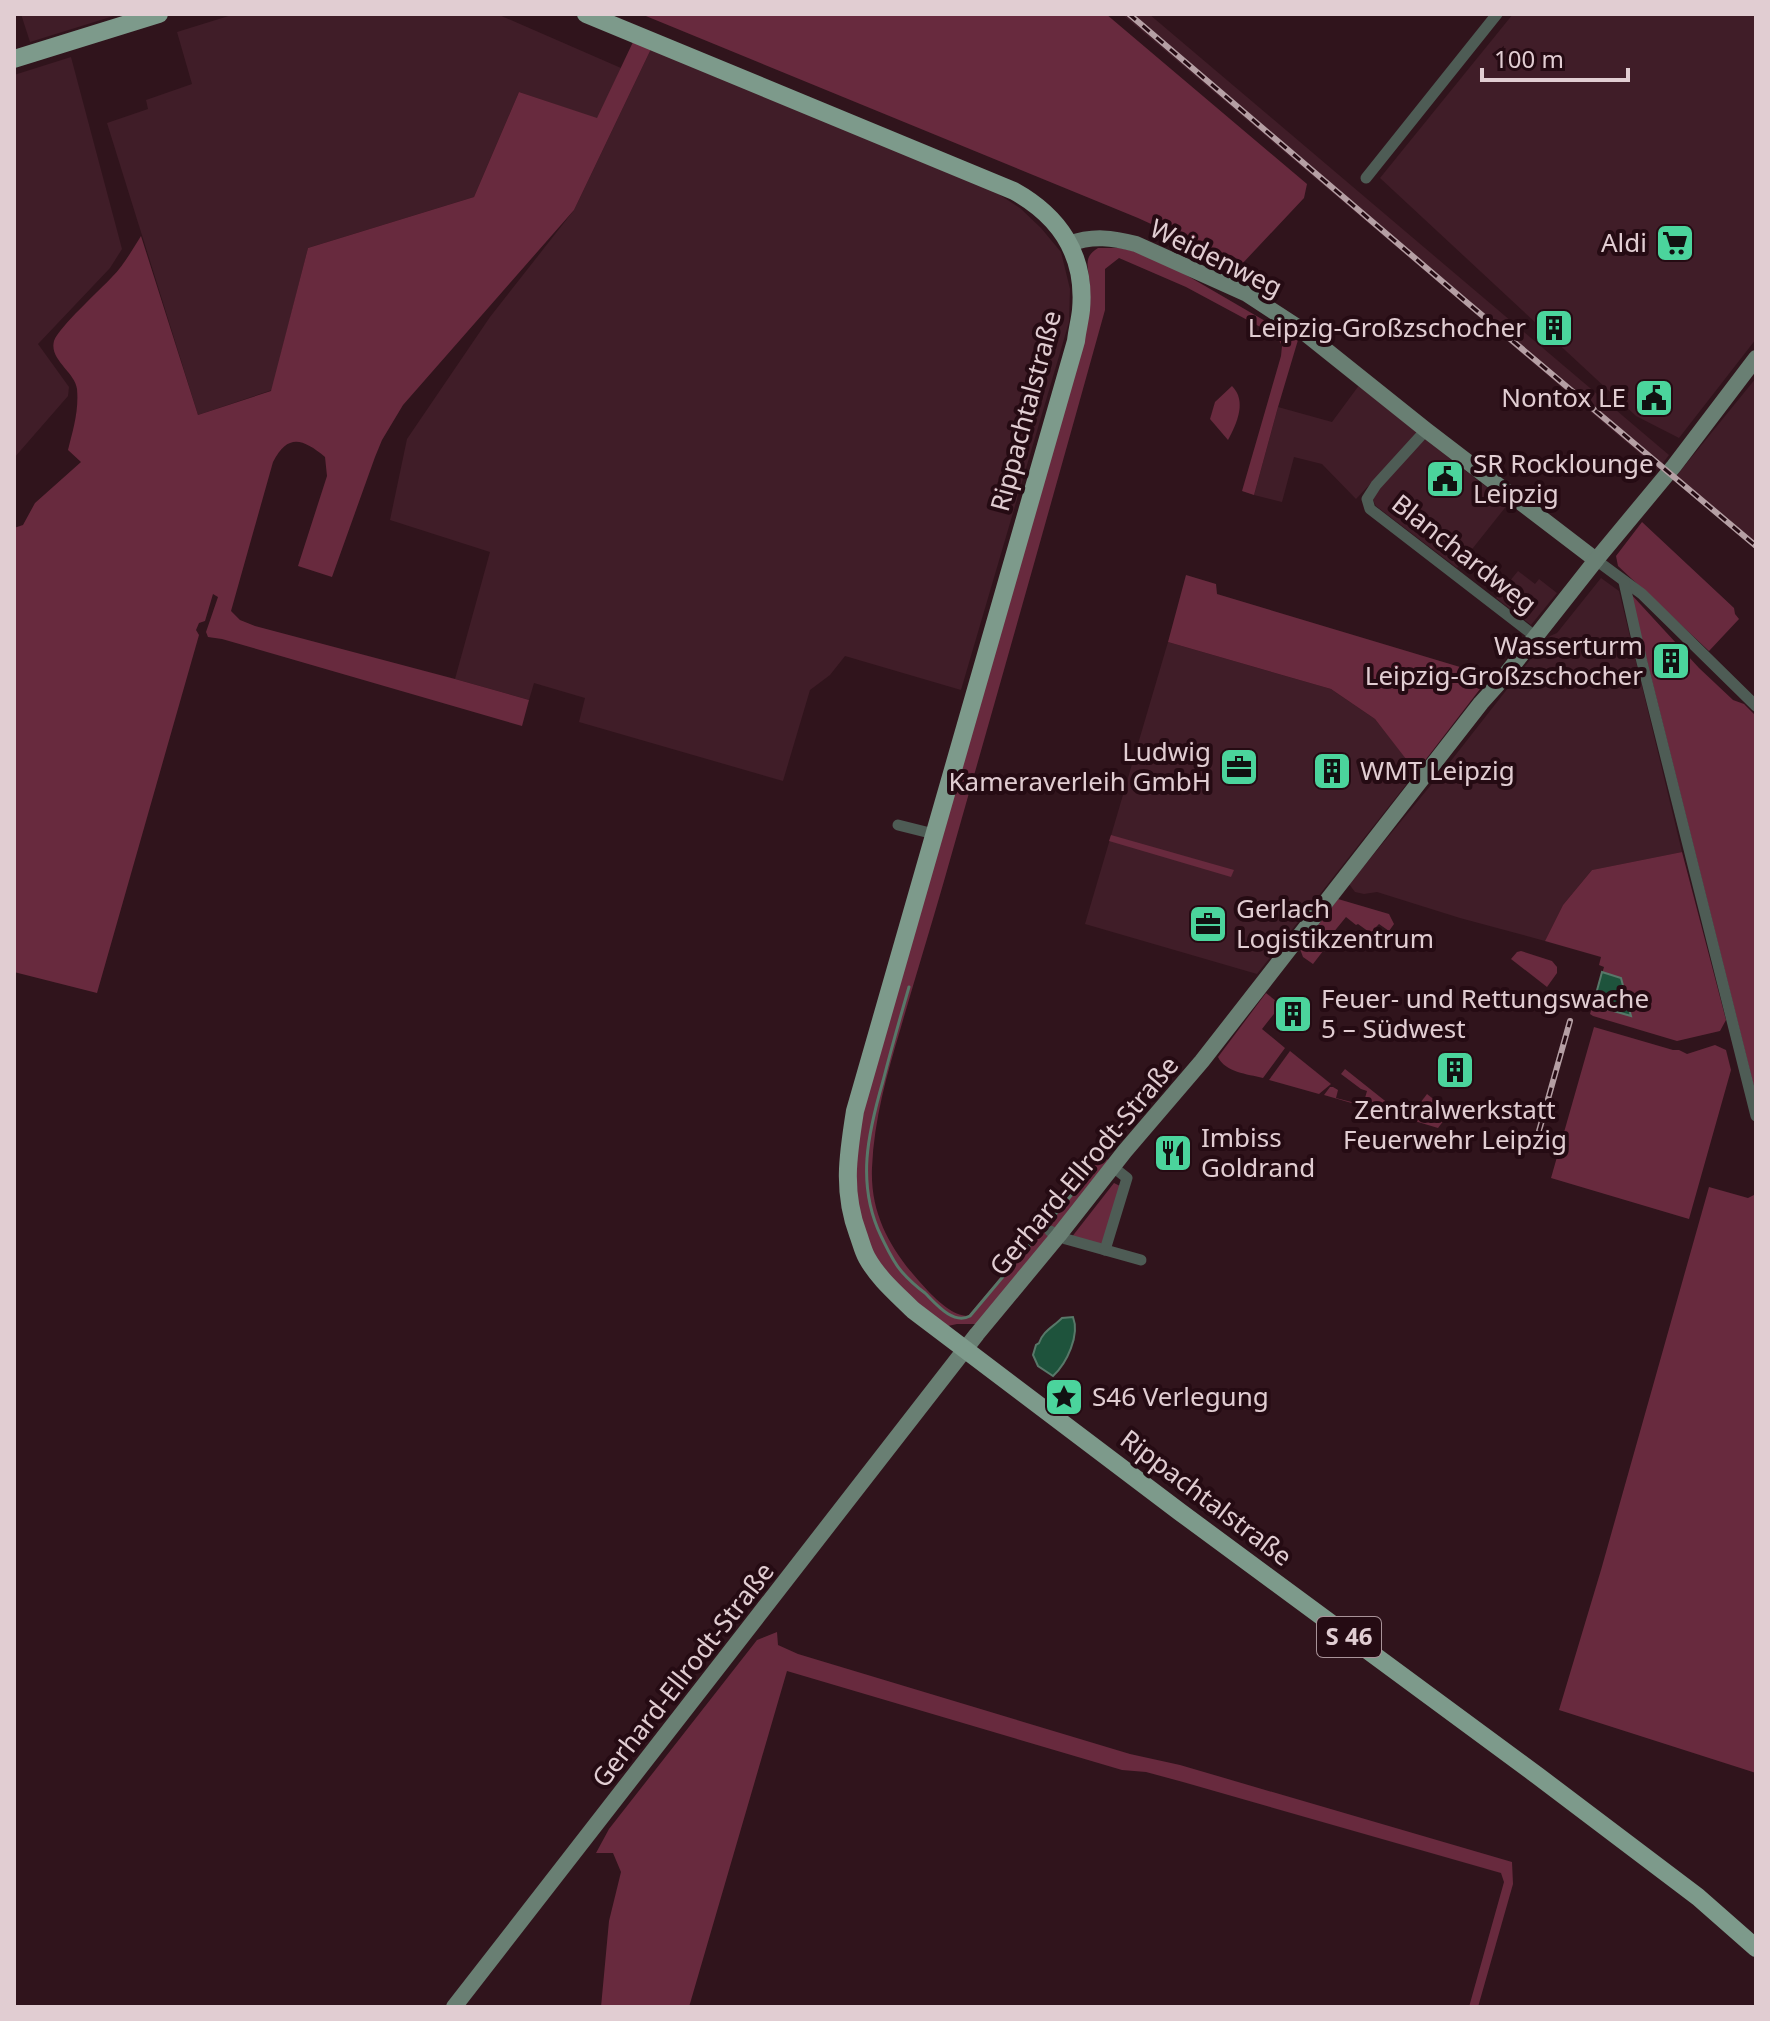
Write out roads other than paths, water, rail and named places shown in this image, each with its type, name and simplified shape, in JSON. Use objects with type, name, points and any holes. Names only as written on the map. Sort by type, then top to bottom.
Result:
[{"type":"main road","points":[[14,59],[159,14]]},
{"type":"main road","name":"Rippachtalstraße","points":[[586,14],[1014,191],[1032,201],[1057,225],[1078,266],[1081,310],[1076,341],[855,1111],[846,1184],[851,1217],[867,1258],[913,1310],[1698,1897],[1756,1948]]},
{"type":"street","points":[[1366,178],[1497,14]]},
{"type":"street","name":"Weidenweg","points":[[1069,244],[1098,238],[1136,244],[1247,294],[1296,326],[1596,560]]},
{"type":"street","name":"Gerhard-Ellrodt-Straße","points":[[454,2007],[1054,1233],[1202,1061],[1481,703],[1674,466],[1756,358]]},
{"type":"street","name":"Blanchardweg","points":[[1426,430],[1376,485],[1367,499],[1370,509],[1536,637]]},
{"type":"street","points":[[1596,560],[1642,594],[1756,706]]},
{"type":"street","points":[[1624,582],[1756,1116]]},
{"type":"street","points":[[898,825],[934,834]]},
{"type":"street","points":[[1105,1250],[1127,1178],[1113,1167]]},
{"type":"street","points":[[1054,1233],[1141,1260]]},
{"type":"waterway","points":[[909,987],[873,1120],[867,1158],[873,1217],[896,1264],[907,1278],[951,1316],[970,1316],[1090,1173]]},
{"type":"railway","points":[[1129,14],[1756,546]]},
{"type":"railway","points":[[1539,1131],[1570,1021]]},
{"type":"place","name":"Aldi","points":[[1675,243]]},
{"type":"place","name":"Leipzig-Großzschocher","points":[[1554,328]]},
{"type":"place","name":"Nontox LE","points":[[1654,398]]},
{"type":"place","name":"SR Rocklounge Leipzig","points":[[1445,479]]},
{"type":"place","name":"Wasserturm Leipzig-Großzschocher","points":[[1671,661]]},
{"type":"place","name":"Ludwig Kameraverleih GmbH","points":[[1239,767]]},
{"type":"place","name":"WMT Leipzig","points":[[1332,771]]},
{"type":"place","name":"Gerlach Logistikzentrum","points":[[1208,924]]},
{"type":"place","name":"Feuer- und Rettungswache 5 – Südwest","points":[[1293,1014]]},
{"type":"place","name":"Zentralwerkstatt Feuerwehr Leipzig","points":[[1455,1070]]},
{"type":"place","name":"Imbiss Goldrand","points":[[1173,1153]]},
{"type":"place","name":"S46 Verlegung","points":[[1064,1397]]}]
